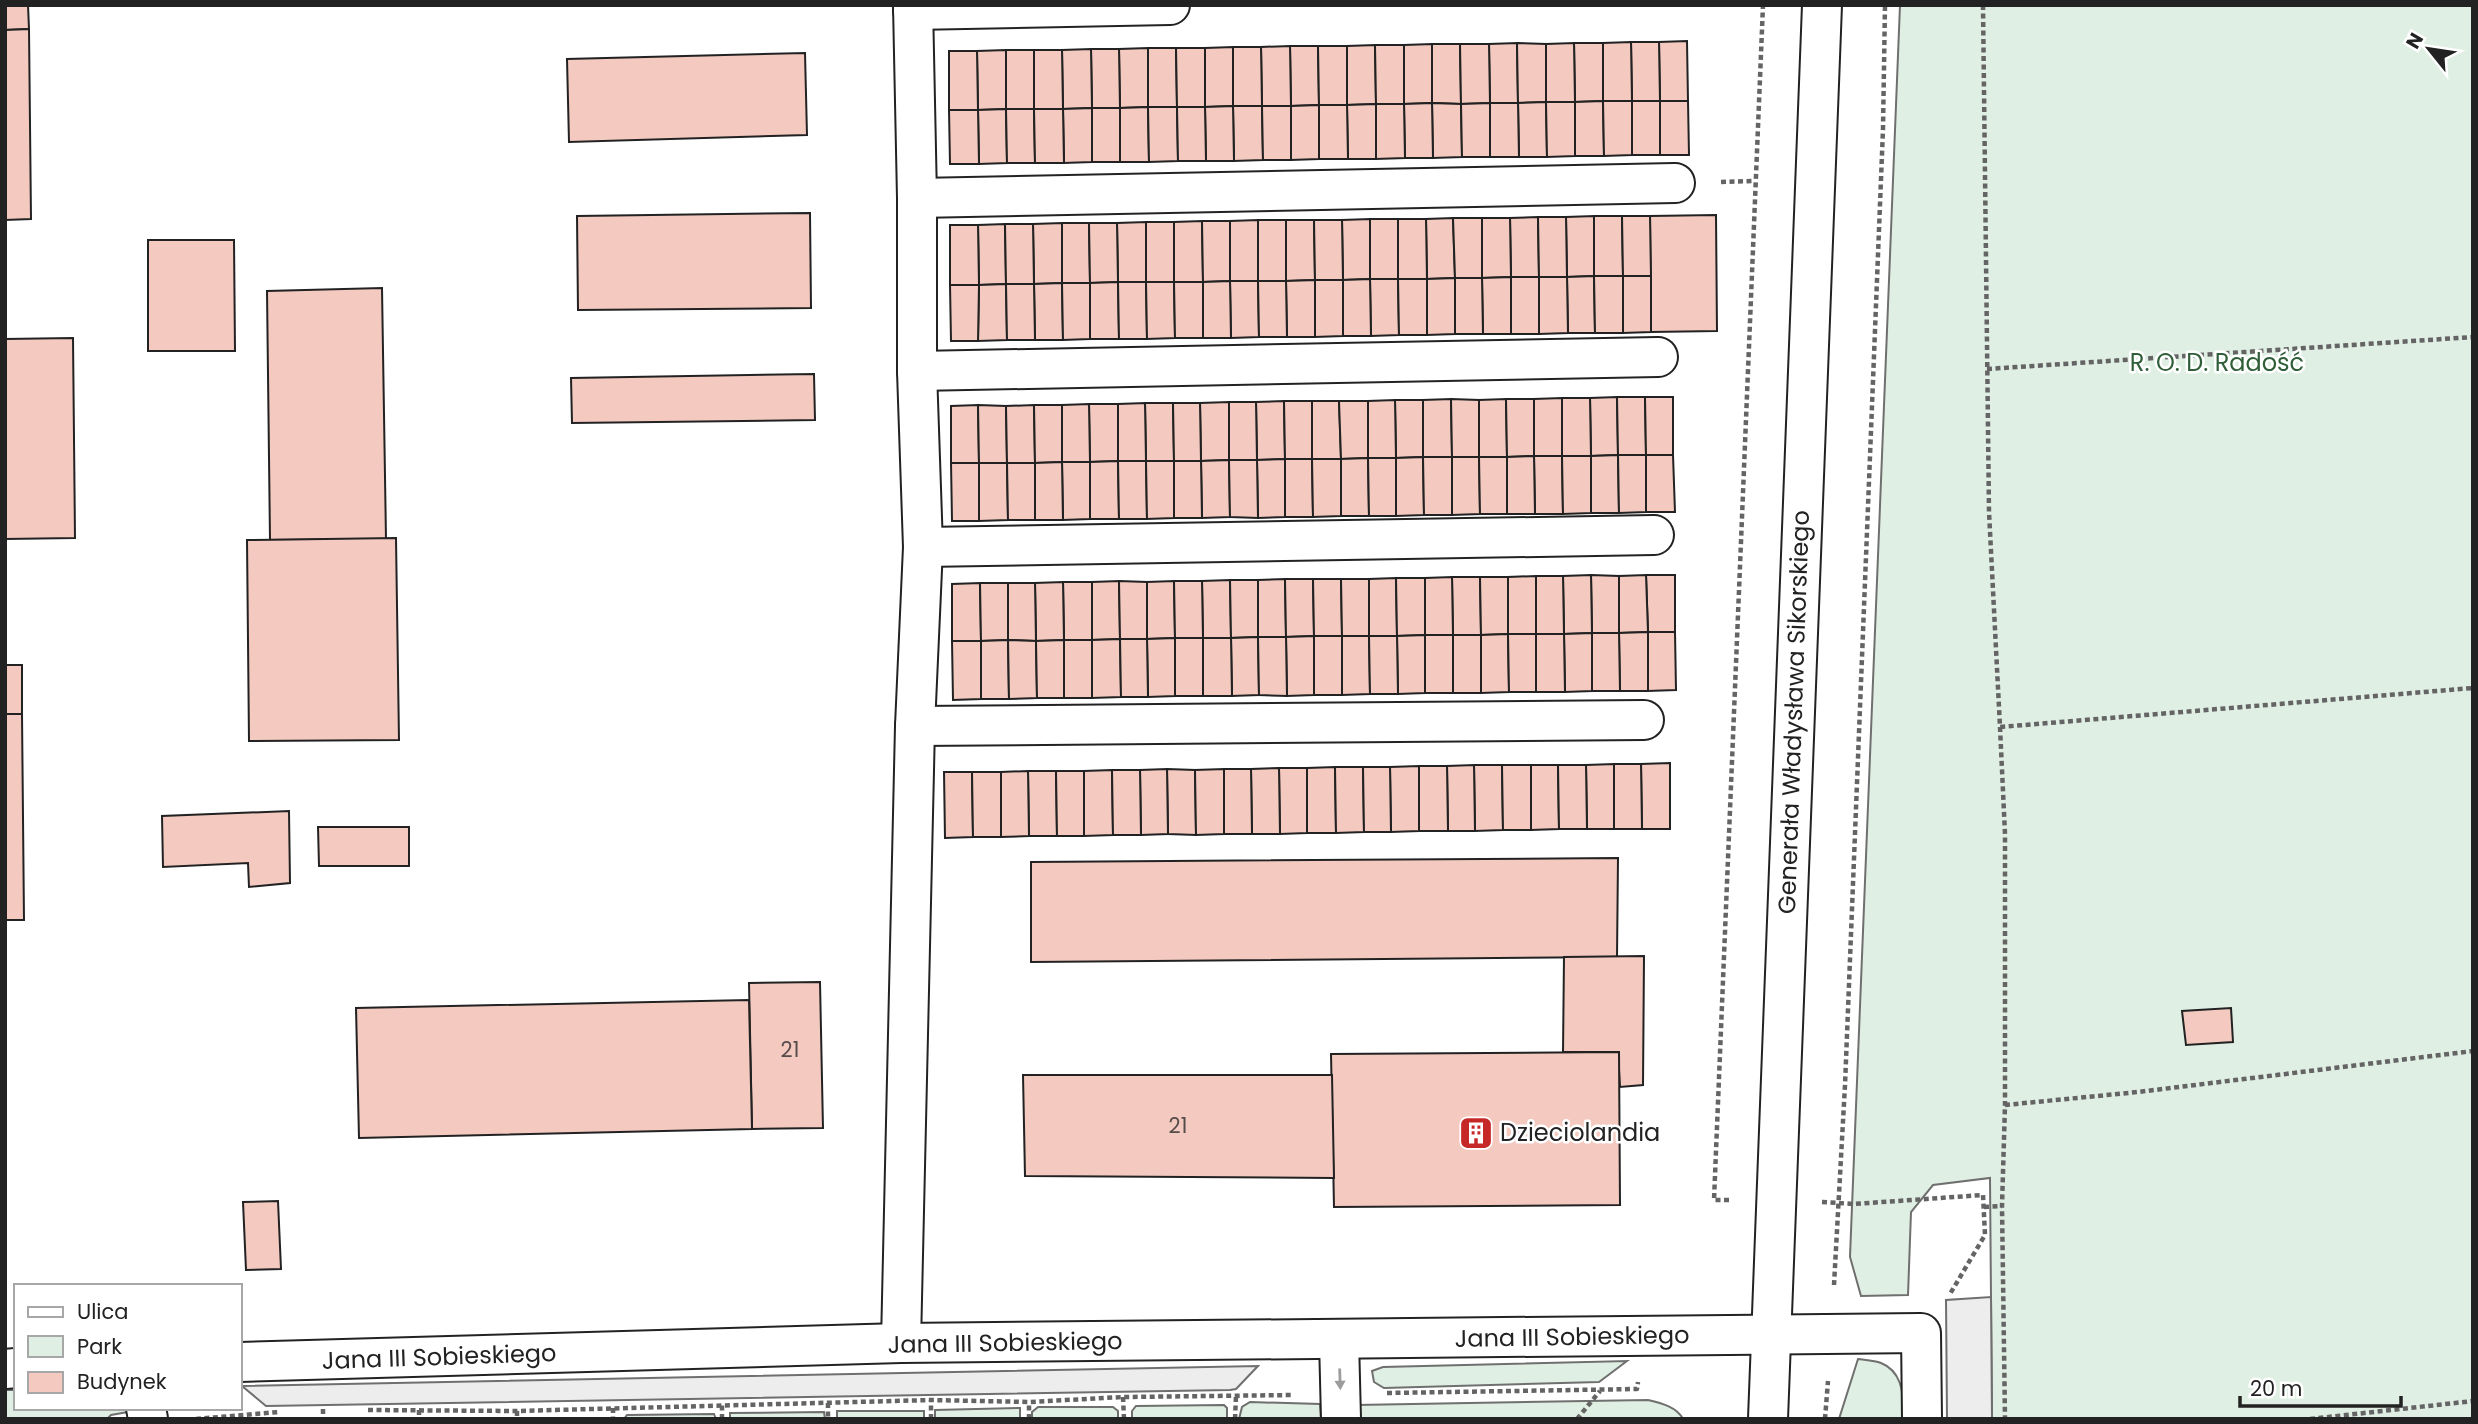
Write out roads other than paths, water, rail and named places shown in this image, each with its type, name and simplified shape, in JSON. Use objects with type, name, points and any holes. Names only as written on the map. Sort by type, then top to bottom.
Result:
[{"type":"street","points":[[901,1343],[915,726],[923,547],[917,371],[913,8],[1170,5]]},
{"type":"street","name":"Generała Władysława Sikorskiego","points":[[1768,1419],[1822,5]]},
{"type":"street","points":[[917,198],[1675,183]]},
{"type":"street","points":[[917,371],[1658,357]]},
{"type":"street","points":[[923,547],[1654,535]]},
{"type":"street","points":[[915,726],[1644,720]]},
{"type":"street","name":"Jana III Sobieskiego","points":[[242,1362],[901,1343],[1921,1333],[1923,1419]]},
{"type":"street","points":[[1339,1340],[1340,1419]]},
{"type":"place","name":"Dzieciolandia","points":[[1476,1133]]},
{"type":"park label","name":"R. O. D. Radość","points":[[2217,363]]}]
